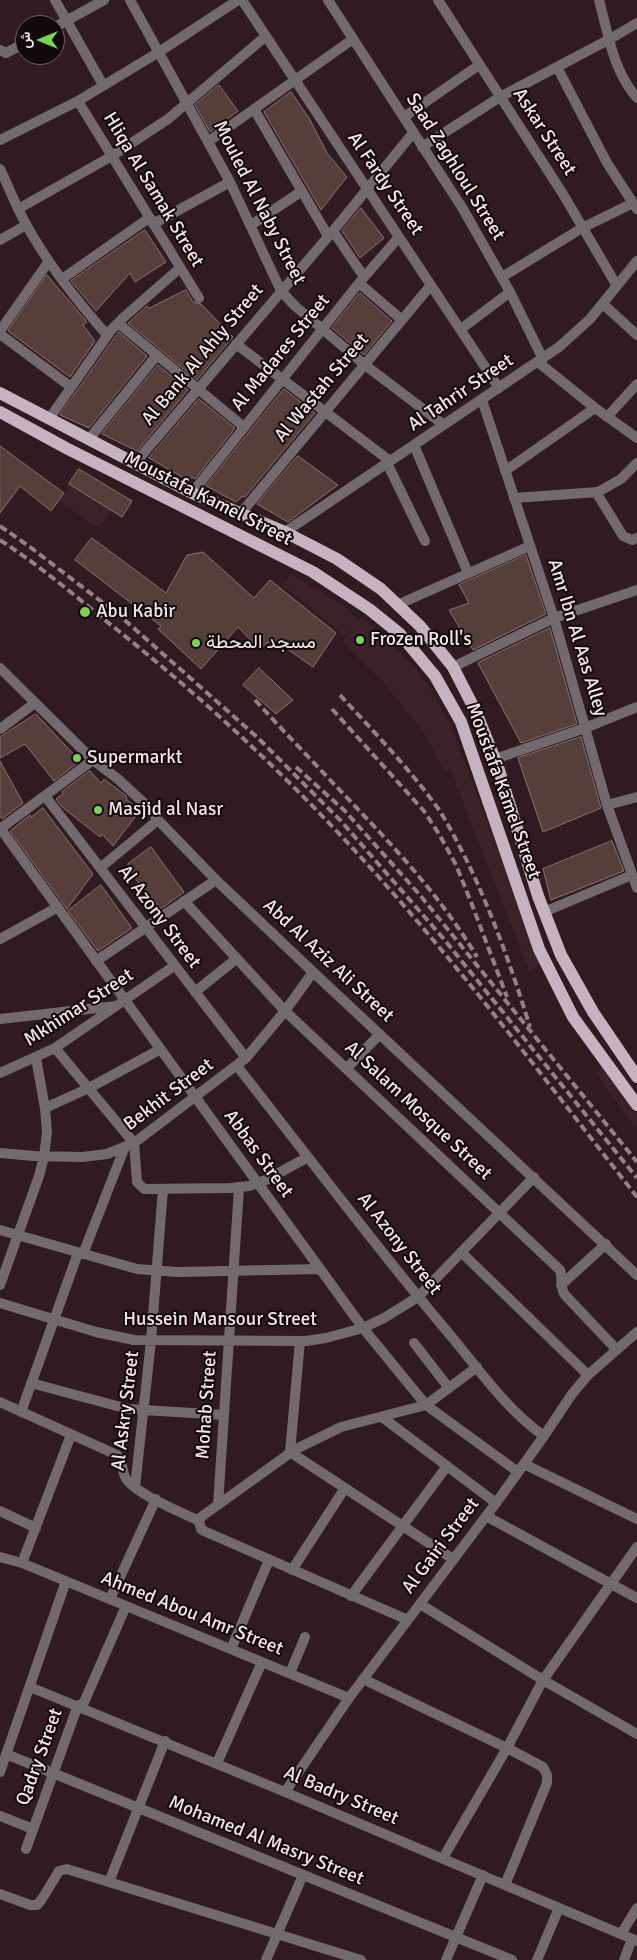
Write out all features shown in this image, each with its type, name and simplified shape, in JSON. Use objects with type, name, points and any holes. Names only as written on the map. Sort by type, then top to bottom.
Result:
[{"type":"main road","name":"Moustafa Kamel Street","points":[[0,393],[136,462],[192,493],[285,532],[337,559],[381,589],[420,626],[453,667],[476,712],[495,759],[544,912],[561,955],[593,1012],[635,1071]]},
{"type":"main road","name":"Moustafa Kamel Street","points":[[0,412],[83,457],[313,572],[369,609],[400,634],[435,676],[462,722],[539,949],[573,1017],[637,1105]]},
{"type":"street","points":[[56,0],[103,85]]},
{"type":"street","points":[[67,20],[104,0]]},
{"type":"street","name":"Mouled Al Naby Street","points":[[130,0],[187,104],[210,141],[281,290],[295,306],[365,365],[444,425]]},
{"type":"street","points":[[0,140],[78,101],[159,52],[238,0]]},
{"type":"street","name":"Al Fardy Street","points":[[242,0],[499,388]]},
{"type":"street","name":"Saad Zaghloul Street","points":[[328,0],[463,209],[510,292],[540,361]]},
{"type":"street","name":"Askar Street","points":[[438,0],[550,173],[617,286]]},
{"type":"street","points":[[599,0],[619,69],[624,81],[637,98]]},
{"type":"street","points":[[422,147],[500,97],[637,23]]},
{"type":"street","points":[[18,209],[112,156],[187,104],[202,89],[266,36]]},
{"type":"street","points":[[210,141],[353,39]]},
{"type":"street","points":[[404,117],[479,65]]},
{"type":"street","points":[[502,277],[582,228],[635,206],[622,189],[607,163],[558,67]]},
{"type":"street","name":"Hliqa Al Samak Street","points":[[78,101],[199,298]]},
{"type":"street","points":[[254,109],[302,191],[362,280],[402,320]]},
{"type":"street","name":"Al Bank Al Ahly Street","points":[[136,462],[281,290],[331,234],[413,133]]},
{"type":"street","points":[[0,169],[26,225],[62,279],[107,336]]},
{"type":"street","points":[[62,279],[152,221],[230,182]]},
{"type":"street","points":[[251,225],[302,191]]},
{"type":"street","points":[[0,240],[26,225]]},
{"type":"street","name":"Al Madares Street","points":[[192,493],[362,280],[399,237]]},
{"type":"street","points":[[49,260],[0,332],[71,387]]},
{"type":"street","name":"Al Tahrir Street","points":[[285,532],[540,361],[575,334],[603,304],[637,261]]},
{"type":"street","points":[[49,419],[118,323],[180,268]]},
{"type":"street","name":"Al Wastah Street","points":[[241,513],[431,285]]},
{"type":"street","points":[[461,329],[510,292]]},
{"type":"street","points":[[603,304],[637,335]]},
{"type":"street","points":[[118,323],[244,427]]},
{"type":"street","points":[[236,344],[388,462],[425,541]]},
{"type":"street","points":[[89,439],[157,355]]},
{"type":"street","points":[[540,361],[595,408],[637,438]]},
{"type":"street","points":[[608,417],[637,384]]},
{"type":"street","name":"Amr Ibn Al Aas Alley","points":[[482,400],[554,618],[608,805],[637,888]]},
{"type":"street","points":[[506,471],[595,408]]},
{"type":"street","points":[[414,446],[468,573]]},
{"type":"street","points":[[514,498],[596,492],[610,487],[637,463]]},
{"type":"street","points":[[596,492],[623,536],[632,540],[637,538]]},
{"type":"street","points":[[396,604],[530,546]]},
{"type":"street","points":[[453,667],[554,618],[637,590]]},
{"type":"street","name":"Abd Al Aziz Ali Street","points":[[0,668],[93,760],[124,784],[148,807],[158,820],[216,880],[637,1275]]},
{"type":"street","points":[[0,729],[35,703]]},
{"type":"street","points":[[495,759],[585,728],[637,707]]},
{"type":"street","points":[[0,829],[93,760]]},
{"type":"street","name":"Al Azony Street","points":[[45,796],[246,1058]]},
{"type":"street","points":[[608,805],[637,797]]},
{"type":"street","points":[[100,868],[158,820]]},
{"type":"street","name":"Abbas Street","points":[[0,829],[96,960],[121,1004],[160,1050],[363,1328],[426,1405],[521,1468],[637,1519]]},
{"type":"street","points":[[544,912],[632,875]]},
{"type":"street","points":[[96,960],[216,880]]},
{"type":"street","name":"Al Salam Mosque Street","points":[[184,902],[285,1011],[560,1270],[561,1285],[565,1295],[617,1350]]},
{"type":"street","points":[[0,939],[58,907]]},
{"type":"street","points":[[195,992],[236,959]]},
{"type":"street","name":"Mkhimar Street","points":[[0,1073],[56,1048],[174,966]]},
{"type":"street","name":"Bekhit Street","points":[[0,1153],[44,1157],[82,1157],[107,1154],[124,1149],[195,1098],[246,1058],[285,1011],[313,972]]},
{"type":"street","points":[[0,1019],[121,1004]]},
{"type":"street","points":[[346,1068],[380,1034]]},
{"type":"street","points":[[56,1048],[134,1143],[137,1182],[144,1189],[239,1188],[258,1183],[308,1157]]},
{"type":"street","points":[[44,1108],[89,1088],[160,1050]]},
{"type":"street","points":[[0,1285],[44,1157],[47,1132],[36,1058]]},
{"type":"street","name":"Al Azony Street","points":[[236,1066],[418,1297],[514,1410],[530,1426],[544,1436]]},
{"type":"street","points":[[21,1412],[55,1319],[124,1149]]},
{"type":"street","name":"Hussein Mansour Street","points":[[0,1303],[115,1337],[152,1341],[300,1341],[326,1338],[363,1328],[384,1318],[418,1297],[534,1177]]},
{"type":"street","name":"Mohab Street","points":[[218,1505],[239,1188]]},
{"type":"street","name":"Al Askry Street","points":[[135,1486],[152,1341],[163,1189]]},
{"type":"street","points":[[0,1230],[136,1269],[157,1271],[320,1269]]},
{"type":"street","points":[[561,1285],[606,1244]]},
{"type":"street","points":[[461,1252],[588,1375]]},
{"type":"street","name":"Al Gairi Street","points":[[285,1792],[349,1698],[496,1503],[544,1436],[557,1414],[588,1375],[637,1332]]},
{"type":"street","points":[[290,1452],[300,1341]]},
{"type":"street","points":[[414,1343],[449,1388]]},
{"type":"street","points":[[408,1620],[204,1531],[199,1525],[199,1521],[201,1517],[290,1452],[341,1427],[426,1405],[477,1367]]},
{"type":"street","points":[[31,1383],[144,1411],[224,1415]]},
{"type":"street","points":[[0,1402],[117,1455],[121,1459],[126,1479],[156,1499],[199,1521]]},
{"type":"street","points":[[382,1417],[496,1503]]},
{"type":"street","points":[[22,1563],[71,1435]]},
{"type":"street","points":[[290,1452],[454,1559]]},
{"type":"street","points":[[351,1596],[446,1466]]},
{"type":"street","points":[[292,1570],[345,1488]]},
{"type":"street","points":[[110,1599],[156,1499]]},
{"type":"street","points":[[0,1511],[36,1528]]},
{"type":"street","points":[[486,1516],[637,1598]]},
{"type":"street","points":[[442,1858],[507,1748],[543,1680],[637,1547]]},
{"type":"street","name":"Ahmed Abou Amr Street","points":[[0,1557],[22,1563],[349,1698]]},
{"type":"street","points":[[231,1649],[269,1560]]},
{"type":"street","points":[[0,1772],[66,1581]]},
{"type":"street","points":[[420,1604],[543,1680],[637,1734]]},
{"type":"street","name":"Qadry Street","points":[[26,1849],[53,1773],[80,1706],[126,1606]]},
{"type":"street","points":[[290,1673],[306,1637]]},
{"type":"street","points":[[217,1763],[262,1662]]},
{"type":"street","points":[[363,1679],[507,1748],[542,1767],[547,1775],[546,1783],[505,1885]]},
{"type":"street","name":"Al Badry Street","points":[[30,1687],[217,1763],[635,1940]]},
{"type":"street","points":[[109,1882],[165,1742]]},
{"type":"street","name":"Mohamed Al Masry Street","points":[[6,1754],[512,1960]]},
{"type":"street","points":[[0,1816],[33,1829]]},
{"type":"street","points":[[0,1894],[30,1905],[37,1904],[59,1870],[67,1869],[278,1934],[334,1956],[361,1960]]},
{"type":"street","points":[[266,1960],[304,1875]]},
{"type":"street","points":[[446,1960],[483,1875]]},
{"type":"street","points":[[537,1960],[559,1908]]},
{"type":"street","points":[[621,1934],[637,1908]]},
{"type":"street","points":[[624,1960],[635,1940]]},
{"type":"shaded area","points":[[69,484],[111,510],[99,528],[59,501]]},
{"type":"shaded area","points":[[291,574],[338,602],[359,620],[361,618],[407,658],[429,686],[451,726],[541,965],[529,971],[450,769],[444,771],[425,734],[383,682],[342,642],[355,625],[344,636],[283,586]]},
{"type":"shaded area","points":[[604,1066],[637,1112],[637,1126],[635,1128],[596,1073]]},
{"type":"building","points":[[219,85],[238,111],[210,132],[195,105]]},
{"type":"building","points":[[291,92],[309,118],[327,153],[347,177],[321,210],[264,112]]},
{"type":"building","points":[[361,208],[384,238],[360,258],[342,231]]},
{"type":"building","points":[[145,230],[166,262],[135,282],[130,273],[96,311],[71,281]]},
{"type":"building","points":[[47,275],[87,322],[83,325],[95,341],[70,377],[8,331]]},
{"type":"building","points":[[186,290],[193,302],[201,304],[233,337],[197,380],[128,323],[147,306],[149,308]]},
{"type":"building","points":[[360,293],[392,321],[364,355],[332,328]]},
{"type":"building","points":[[119,332],[147,356],[89,428],[60,415]]},
{"type":"building","points":[[158,365],[188,390],[137,451],[102,434]]},
{"type":"building","points":[[284,389],[315,413],[245,497],[243,496],[236,502],[206,486]]},
{"type":"building","points":[[199,399],[235,428],[195,479],[192,477],[189,481],[149,458]]},
{"type":"building","points":[[0,446],[64,493],[51,511],[20,486],[0,513]]},
{"type":"building","points":[[298,456],[338,485],[288,522],[257,504]]},
{"type":"building","points":[[79,469],[132,501],[122,517],[69,484]]},
{"type":"building","points":[[92,538],[166,593],[187,555],[203,552],[254,598],[270,580],[336,633],[313,667],[273,639],[259,649],[238,627],[201,669],[158,629],[161,626],[75,560]]},
{"type":"building","points":[[526,555],[546,614],[473,650],[449,610],[469,603],[459,585]]},
{"type":"building","points":[[550,628],[577,724],[521,743],[478,663]]},
{"type":"building","points":[[259,668],[293,700],[276,714],[243,685]]},
{"type":"building","points":[[36,714],[80,761],[54,781],[25,744],[0,758],[0,737]]},
{"type":"building","points":[[581,737],[601,808],[543,832],[518,758]]},
{"type":"building","points":[[0,761],[23,803],[2,819],[0,816]]},
{"type":"building","name":"Masjid al Nasr","points":[[90,771],[101,783],[104,779],[125,795],[126,799],[133,805],[130,810],[136,816],[113,846],[102,834],[100,837],[62,807],[56,799],[63,794],[62,792]]},
{"type":"building","points":[[43,808],[93,874],[67,909],[10,831],[30,815],[31,817]]},
{"type":"building","points":[[612,841],[624,871],[551,900],[543,869]]},
{"type":"building","points":[[151,847],[184,892],[161,909],[128,870],[128,864]]},
{"type":"building","points":[[101,885],[132,928],[98,951],[68,911]]},
{"type":"railway","points":[[0,526],[119,615],[257,737],[341,821],[443,938],[637,1178]]},
{"type":"railway","points":[[0,540],[54,579],[172,675],[205,703],[298,791],[394,894],[466,979],[637,1197]]},
{"type":"railway","points":[[340,695],[414,778],[437,807],[448,825],[475,878],[493,920],[530,1027]]},
{"type":"railway","points":[[255,700],[403,858],[450,916],[477,957]]},
{"type":"railway","points":[[332,709],[424,811],[439,834],[456,865],[507,997]]},
{"type":"railway","points":[[296,767],[345,811],[419,894],[637,1162]]},
{"type":"place","name":"Abu Kabir","points":[[85,612]]},
{"type":"place","name":"Frozen Roll's","points":[[360,640]]},
{"type":"place","name":"مسجد المحطة","points":[[196,643]]},
{"type":"place","name":"Supermarkt","points":[[77,758]]},
{"type":"place","name":"Masjid al Nasr","points":[[98,810]]}]
